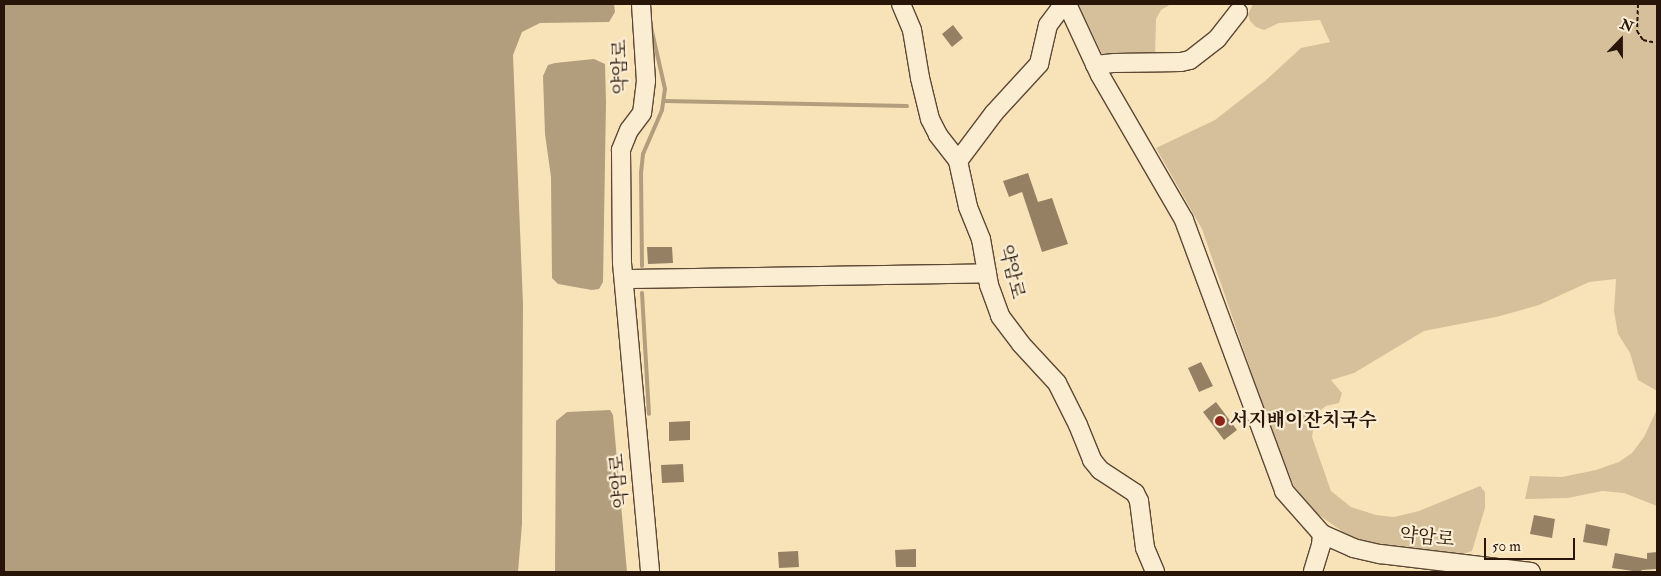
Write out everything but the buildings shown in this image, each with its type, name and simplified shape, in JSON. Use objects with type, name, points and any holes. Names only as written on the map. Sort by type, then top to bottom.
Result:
[{"type":"street","name":"약암로","points":[[641,4],[646,81],[642,113],[629,130],[621,150],[624,279],[650,572]]},
{"type":"street","name":"약암로","points":[[901,4],[912,30],[920,78],[930,119],[938,135],[958,161],[968,207],[981,239],[987,273],[1000,316],[1021,344],[1057,383],[1078,425],[1092,460],[1100,470],[1135,493],[1138,500],[1145,548],[1156,572]]},
{"type":"street","name":"약암로","points":[[1065,4],[1095,65],[1184,220],[1284,491],[1322,534],[1353,548],[1380,554],[1531,572]]},
{"type":"street","points":[[958,161],[994,113],[1039,64],[1048,26],[1065,4]]},
{"type":"street","points":[[1095,65],[1182,62],[1190,60],[1217,39],[1238,12]]},
{"type":"street","points":[[624,279],[987,273]]},
{"type":"street","points":[[1313,572],[1321,545],[1322,534]]},
{"type":"path","points":[[1638,4],[1637,31],[1643,40],[1657,43]]},
{"type":"shaded area","points":[[4,4],[614,4],[615,12],[609,22],[540,23],[522,32],[513,55],[523,304],[522,524],[518,572],[4,572]]},
{"type":"shaded area","points":[[1078,4],[1171,4],[1161,10],[1156,19],[1155,61],[1106,62]]},
{"type":"shaded area","points":[[1253,4],[1657,4],[1657,391],[1638,380],[1630,353],[1618,334],[1614,311],[1616,279],[1589,282],[1539,305],[1496,317],[1424,331],[1354,373],[1331,380],[1342,393],[1339,403],[1326,406],[1316,414],[1312,437],[1331,491],[1351,507],[1376,515],[1394,517],[1419,511],[1480,486],[1485,492],[1485,508],[1472,551],[1463,554],[1410,549],[1377,545],[1353,539],[1316,513],[1294,486],[1271,429],[1202,229],[1156,148],[1215,120],[1265,81],[1301,48],[1330,42],[1320,20],[1279,23],[1264,30],[1256,27],[1250,21],[1248,14]]},
{"type":"shaded area","points":[[594,59],[605,64],[606,102],[603,282],[599,289],[592,290],[558,284],[552,278],[551,177],[545,134],[543,76],[548,65]]},
{"type":"shaded area","points":[[1657,409],[1657,506],[1624,493],[1602,491],[1568,498],[1525,499],[1530,476],[1562,477],[1596,470],[1619,462],[1632,453],[1644,437]]},
{"type":"shaded area","points":[[610,410],[613,415],[627,572],[555,572],[556,421],[567,412]]},
{"type":"waterway","points":[[642,266],[641,173],[643,154],[662,110],[665,89],[651,27]]},
{"type":"waterway","points":[[664,101],[907,106]]},
{"type":"waterway","points":[[642,293],[649,414]]},
{"type":"place","name":"서지배이잔치국수","points":[[1220,421]]}]
